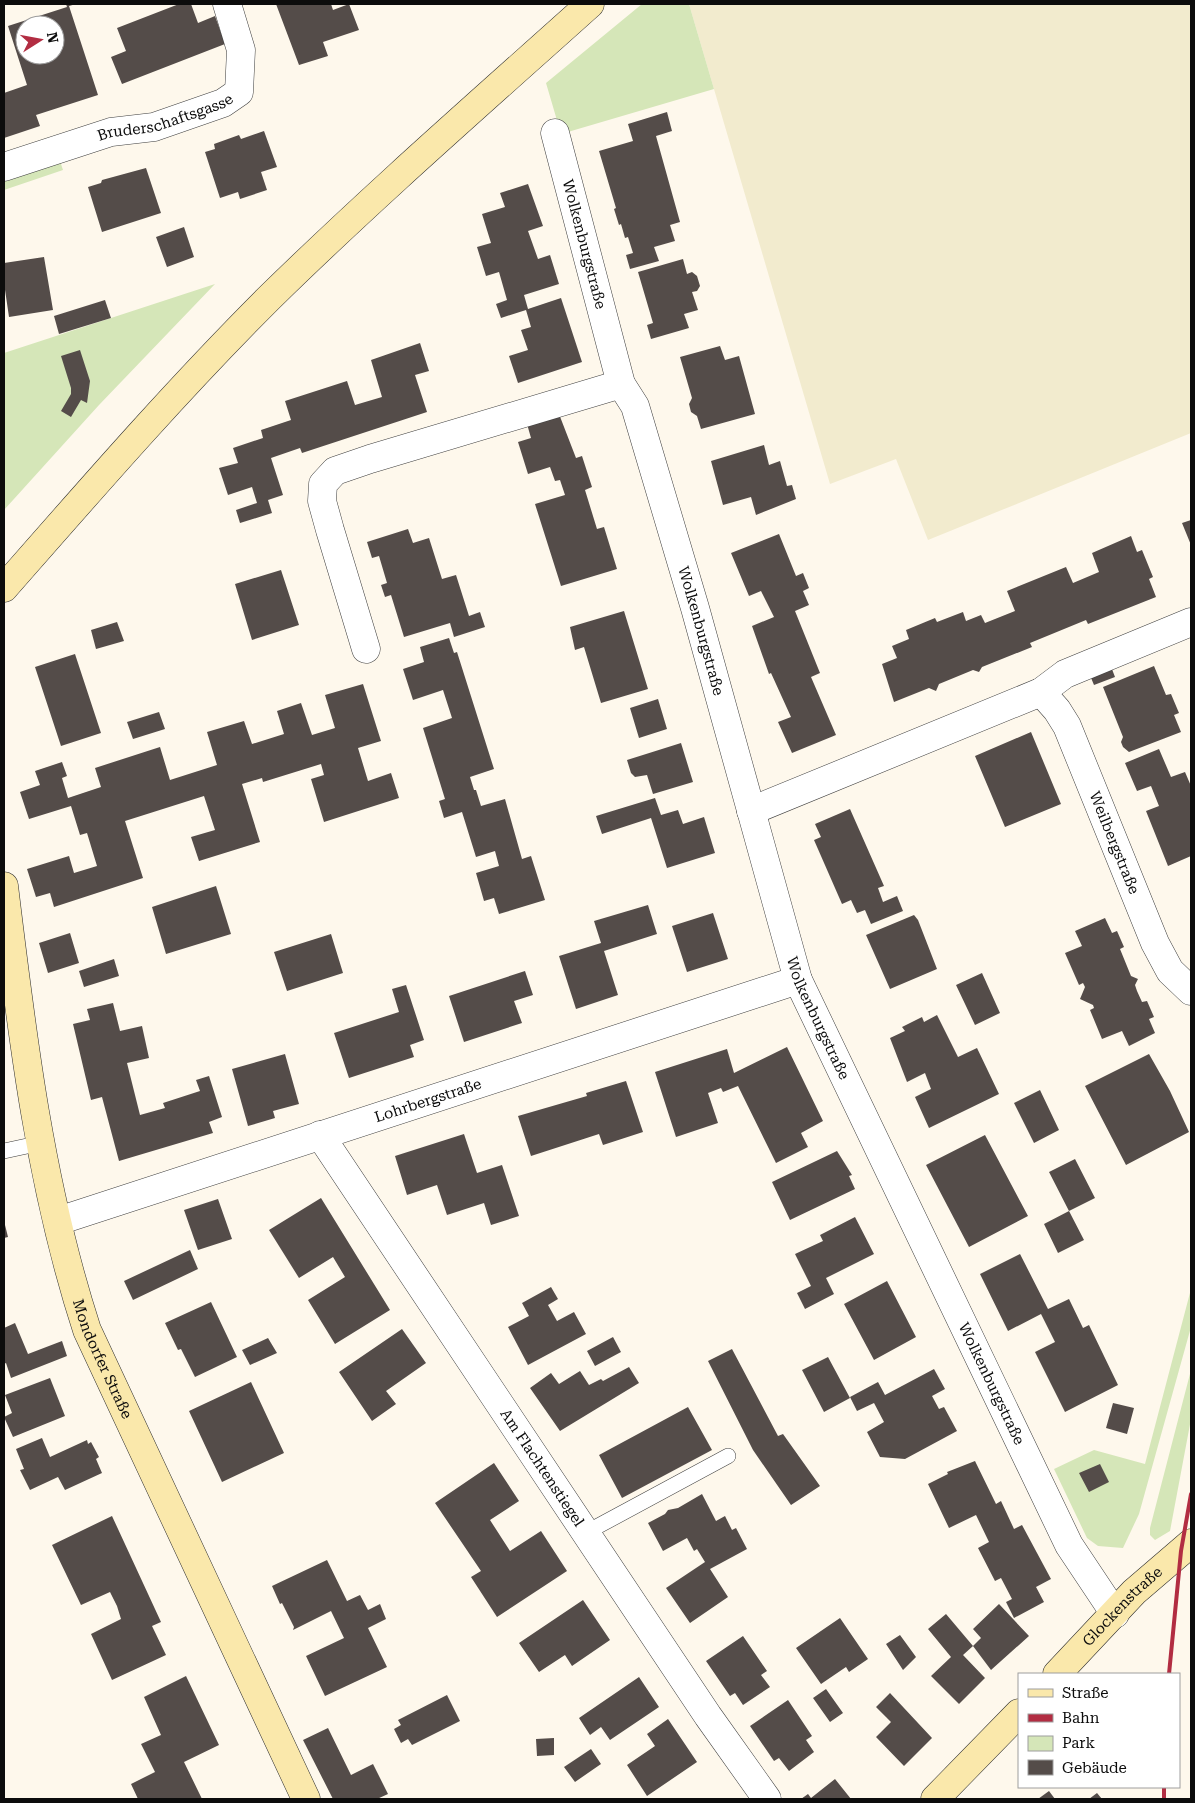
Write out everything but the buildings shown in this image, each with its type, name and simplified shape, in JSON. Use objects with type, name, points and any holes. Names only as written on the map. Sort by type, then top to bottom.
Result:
[{"type":"street","name":"Bruderschaftsgasse","points":[[4,167],[111,132],[154,126],[223,103],[239,92],[241,50],[227,4]]},
{"type":"street","points":[[4,588],[160,410],[268,300],[375,196],[590,4]]},
{"type":"street","name":"Wolkenburgstraße","points":[[555,133],[621,384],[635,406],[798,980],[1069,1545],[1116,1614]]},
{"type":"street","points":[[366,649],[322,502],[323,484],[335,471],[621,384]]},
{"type":"street","points":[[751,810],[1040,692],[1065,674],[1191,622]]},
{"type":"street","name":"Weilbergstraße","points":[[1040,692],[1057,710],[1067,726],[1155,943],[1170,971],[1191,992]]},
{"type":"street","name":"Mondorfer Straße","points":[[4,886],[22,1036],[41,1142],[76,1297],[87,1330],[306,1799]]},
{"type":"street","name":"Lohrbergstraße","points":[[58,1221],[798,980]]},
{"type":"street","name":"Am Flachtenstiegel","points":[[320,1135],[587,1532],[708,1716],[767,1799]]},
{"type":"street","name":"Glockenstraße","points":[[1057,1673],[1116,1614],[1134,1592],[1191,1543]]},
{"type":"street","points":[[935,1799],[1018,1714]]},
{"type":"lane","points":[[4,1150],[41,1142]]},
{"type":"lane","points":[[587,1532],[728,1456]]},
{"type":"shaded area","points":[[689,4],[1191,4],[1191,433],[928,540],[896,459],[830,484]]},
{"type":"green space","points":[[642,4],[689,4],[714,89],[561,134],[546,83]]},
{"type":"green space","points":[[60,161],[63,170],[4,190],[4,180]]},
{"type":"green space","points":[[215,284],[99,405],[4,510],[4,353]]},
{"type":"green space","points":[[1191,1289],[1191,1327],[1139,1514],[1123,1548],[1098,1546],[1087,1538],[1054,1469],[1094,1450],[1145,1464]]},
{"type":"green space","points":[[1191,1370],[1191,1419],[1170,1531],[1155,1540],[1150,1535],[1150,1528]]},
{"type":"railway","points":[[1169,1673],[1181,1551],[1191,1494]]},
{"type":"railway","points":[[1164,1788],[1164,1799]]}]
